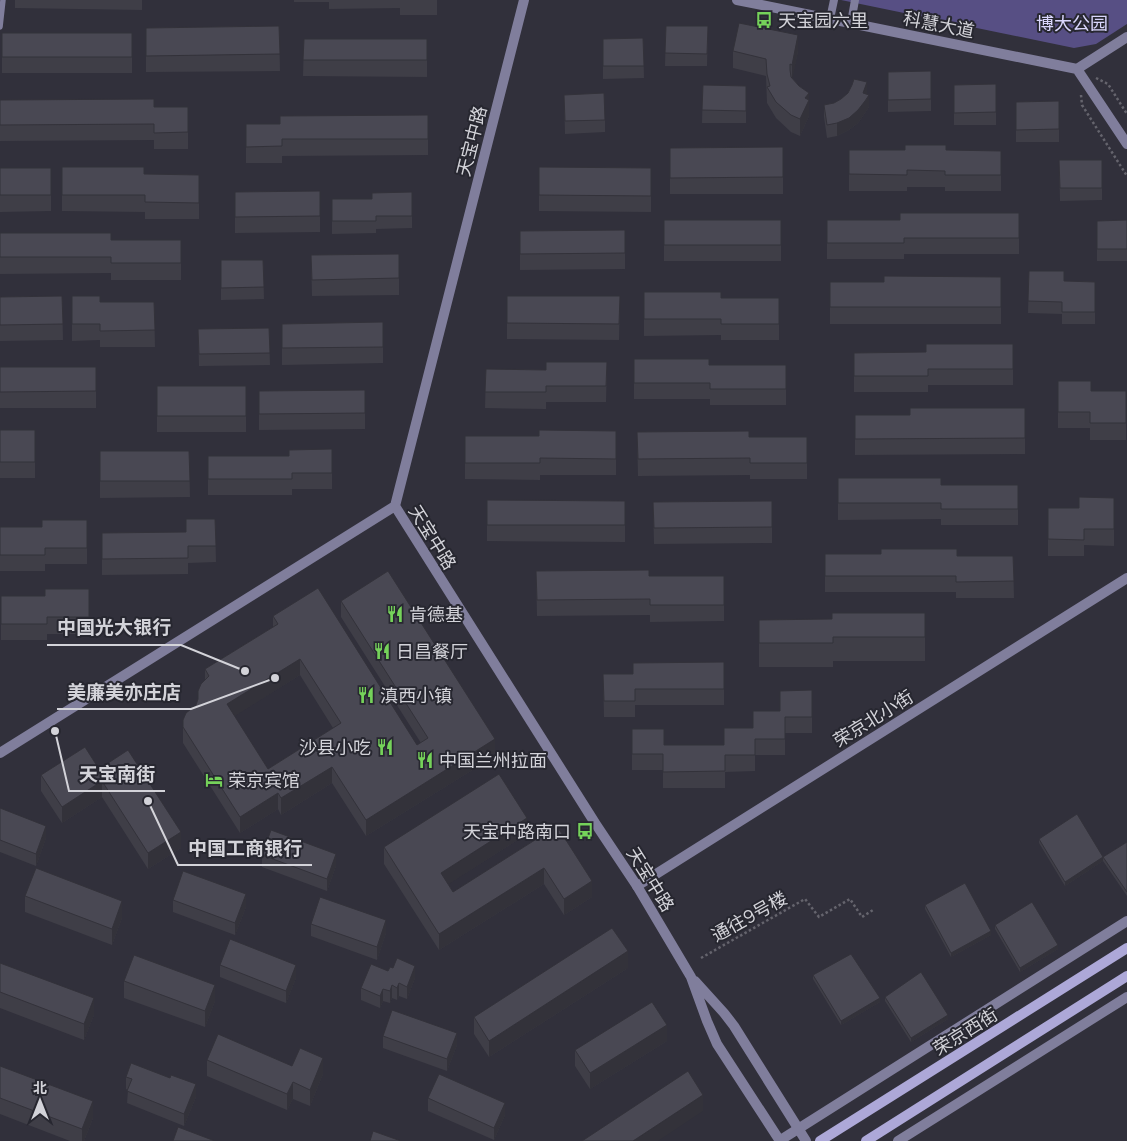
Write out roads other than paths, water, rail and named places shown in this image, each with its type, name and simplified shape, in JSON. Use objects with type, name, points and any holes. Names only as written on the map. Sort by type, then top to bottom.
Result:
[{"type":"main road","name":"荣京西街","points":[[820,1141],[1127,948]]},
{"type":"main road","points":[[866,1141],[1127,976]]},
{"type":"street","name":"天宝中路","points":[[524,0],[395,506],[595,823],[637,886],[691,977],[717,1044],[779,1141]]},
{"type":"street","name":"科慧大道","points":[[737,0],[1077,68]]},
{"type":"street","points":[[830,19],[834,0]]},
{"type":"street","points":[[851,23],[855,0]]},
{"type":"street","points":[[1127,37],[1077,68],[1127,144]]},
{"type":"street","points":[[0,753],[395,506]]},
{"type":"street","name":"荣京北小街","points":[[637,886],[1127,578]]},
{"type":"street","points":[[779,1141],[1127,921]]},
{"type":"street","name":"天宝中路","points":[[691,977],[734,1026],[806,1141]]},
{"type":"street","points":[[898,1141],[1127,997]]},
{"type":"lane","points":[[0,27],[3,0]]},
{"type":"place","name":"天宝园六里","points":[[764,20]]},
{"type":"place","name":"肯德基","points":[[395,614]]},
{"type":"place","name":"日昌餐厅","points":[[382,651]]},
{"type":"place","name":"中国光大银行","points":[[245,671]]},
{"type":"place","name":"美廉美亦庄店","points":[[275,678]]},
{"type":"place","name":"滇西小镇","points":[[366,695]]},
{"type":"place","name":"天宝南街","points":[[55,731]]},
{"type":"place","name":"沙县小吃","points":[[385,747]]},
{"type":"place","name":"中国兰州拉面","points":[[425,760]]},
{"type":"place","name":"荣京宾馆","points":[[214,780]]},
{"type":"place","name":"中国工商银行","points":[[148,801]]},
{"type":"place","name":"天宝中路南口","points":[[585,831]]},
{"type":"park label","name":"博大公园","points":[[1072,23]]}]
